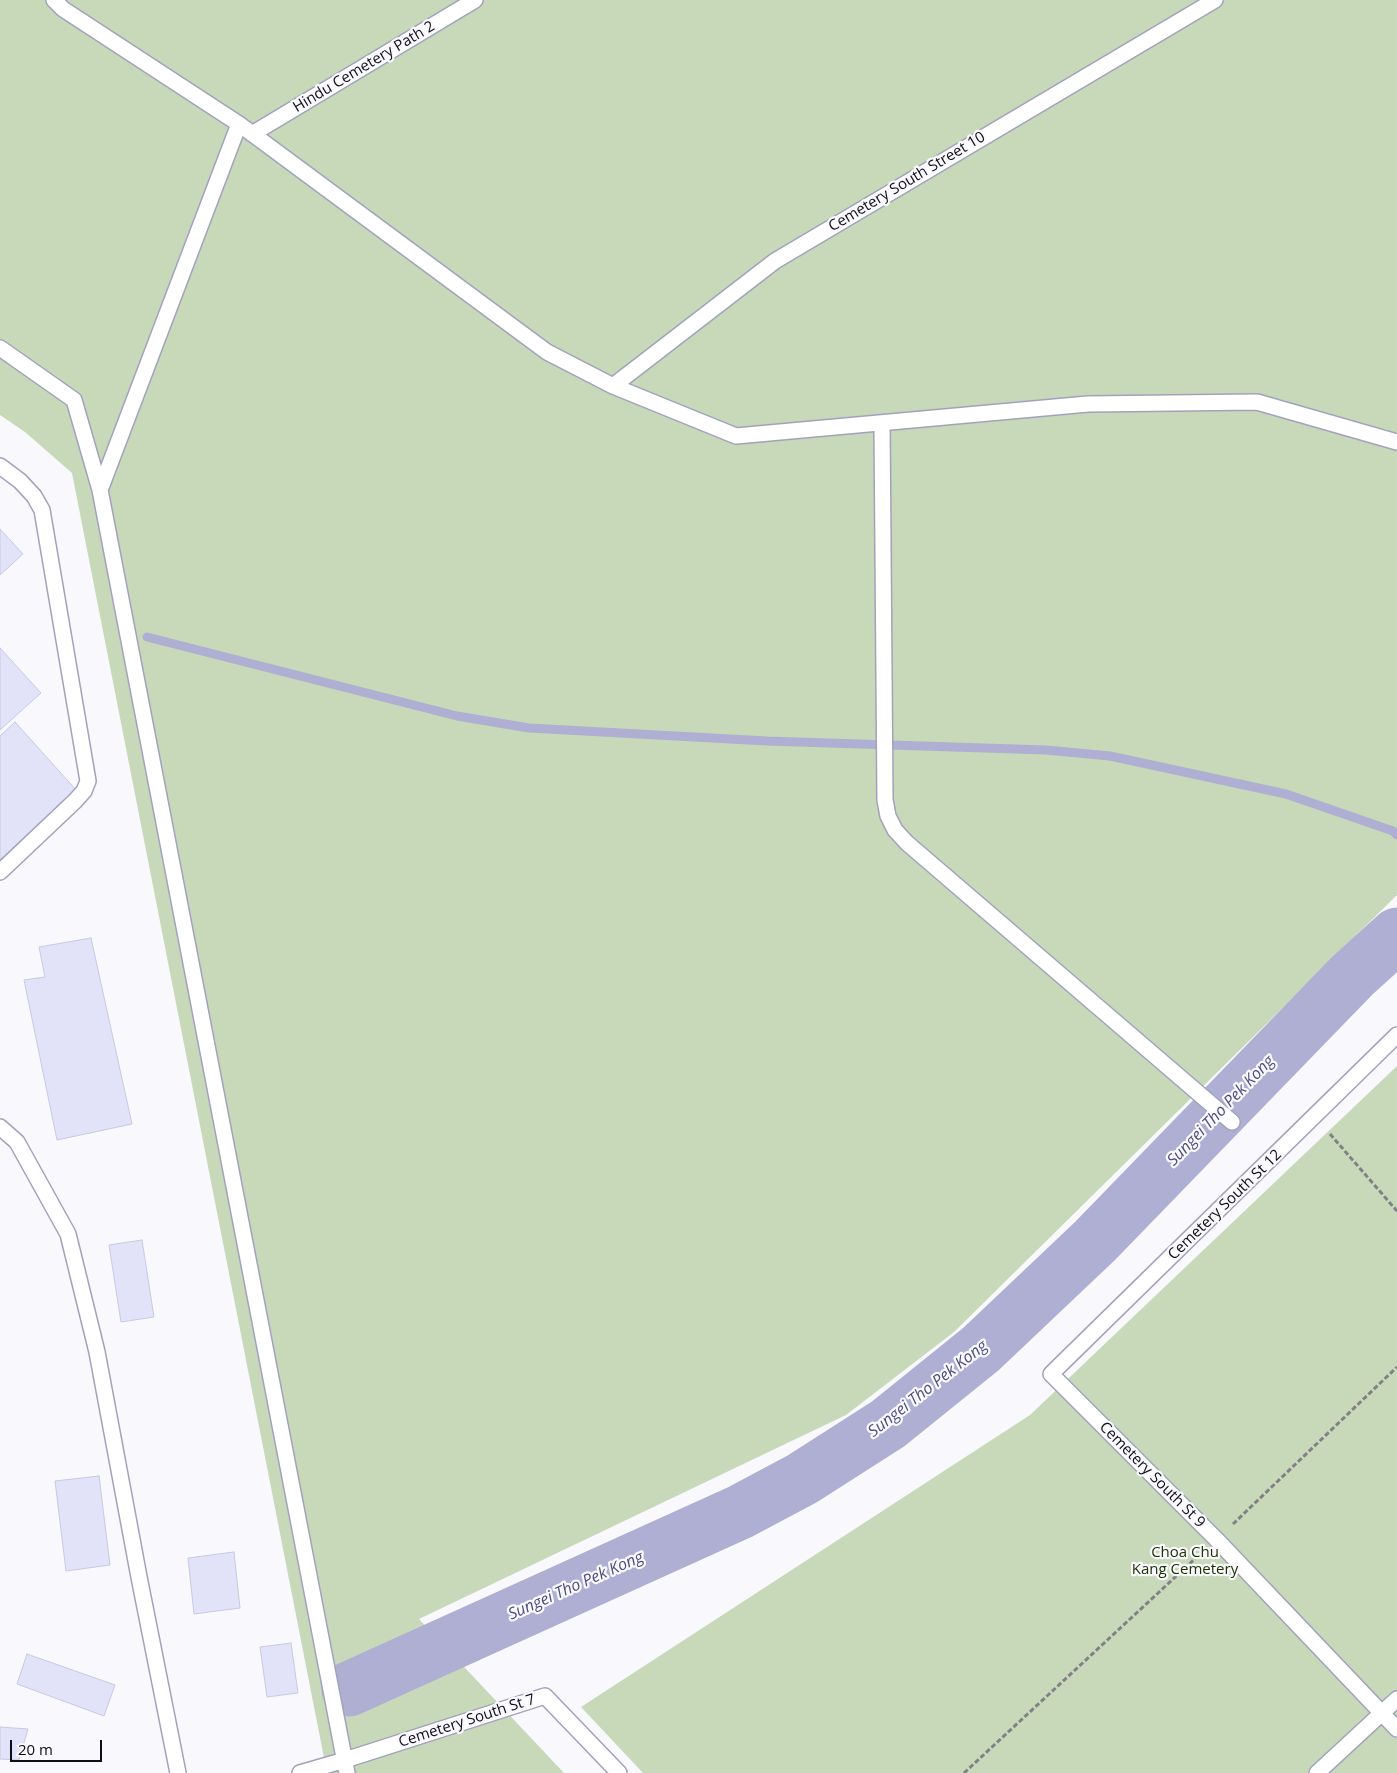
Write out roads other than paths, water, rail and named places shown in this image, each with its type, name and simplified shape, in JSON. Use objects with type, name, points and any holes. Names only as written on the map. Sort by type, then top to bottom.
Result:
[{"type":"lane","points":[[54,0],[63,9],[239,124],[547,352],[613,386],[736,436],[1088,404],[1257,402],[1397,442]]},
{"type":"lane","name":"Hindu Cemetery Path 2","points":[[252,134],[476,0]]},
{"type":"lane","name":"Cemetery South Street 10","points":[[613,386],[775,261],[1215,0]]},
{"type":"lane","points":[[100,490],[239,124]]},
{"type":"lane","points":[[0,348],[74,400],[100,490],[346,1767],[300,1773]]},
{"type":"lane","points":[[882,423],[885,800],[888,816],[895,830],[1232,1122]]},
{"type":"lane","points":[[0,466],[20,481],[34,496],[42,510],[88,781],[84,791],[75,801],[0,872]]},
{"type":"lane","name":"Cemetery South St 12","points":[[1051,1374],[1397,1035]]},
{"type":"lane","points":[[0,1127],[17,1142],[68,1234],[97,1352],[138,1577],[178,1773]]},
{"type":"lane","name":"Cemetery South St 9","points":[[1051,1374],[1216,1539],[1397,1729]]},
{"type":"lane","name":"Cemetery South St 7","points":[[346,1767],[545,1696],[619,1773]]},
{"type":"lane","points":[[1317,1773],[1397,1699]]},
{"type":"waterway","points":[[147,637],[457,716],[529,728],[767,741],[1046,750],[1110,756],[1286,794],[1393,831],[1397,835]]},
{"type":"waterway","name":"Sungei Tho Pek Kong","points":[[349,1689],[740,1512],[802,1479],[888,1424],[981,1349],[1095,1241],[1352,976],[1397,935]]},
{"type":"park label","name":"Choa Chu Kang Cemetery","points":[[1185,1562]]}]
